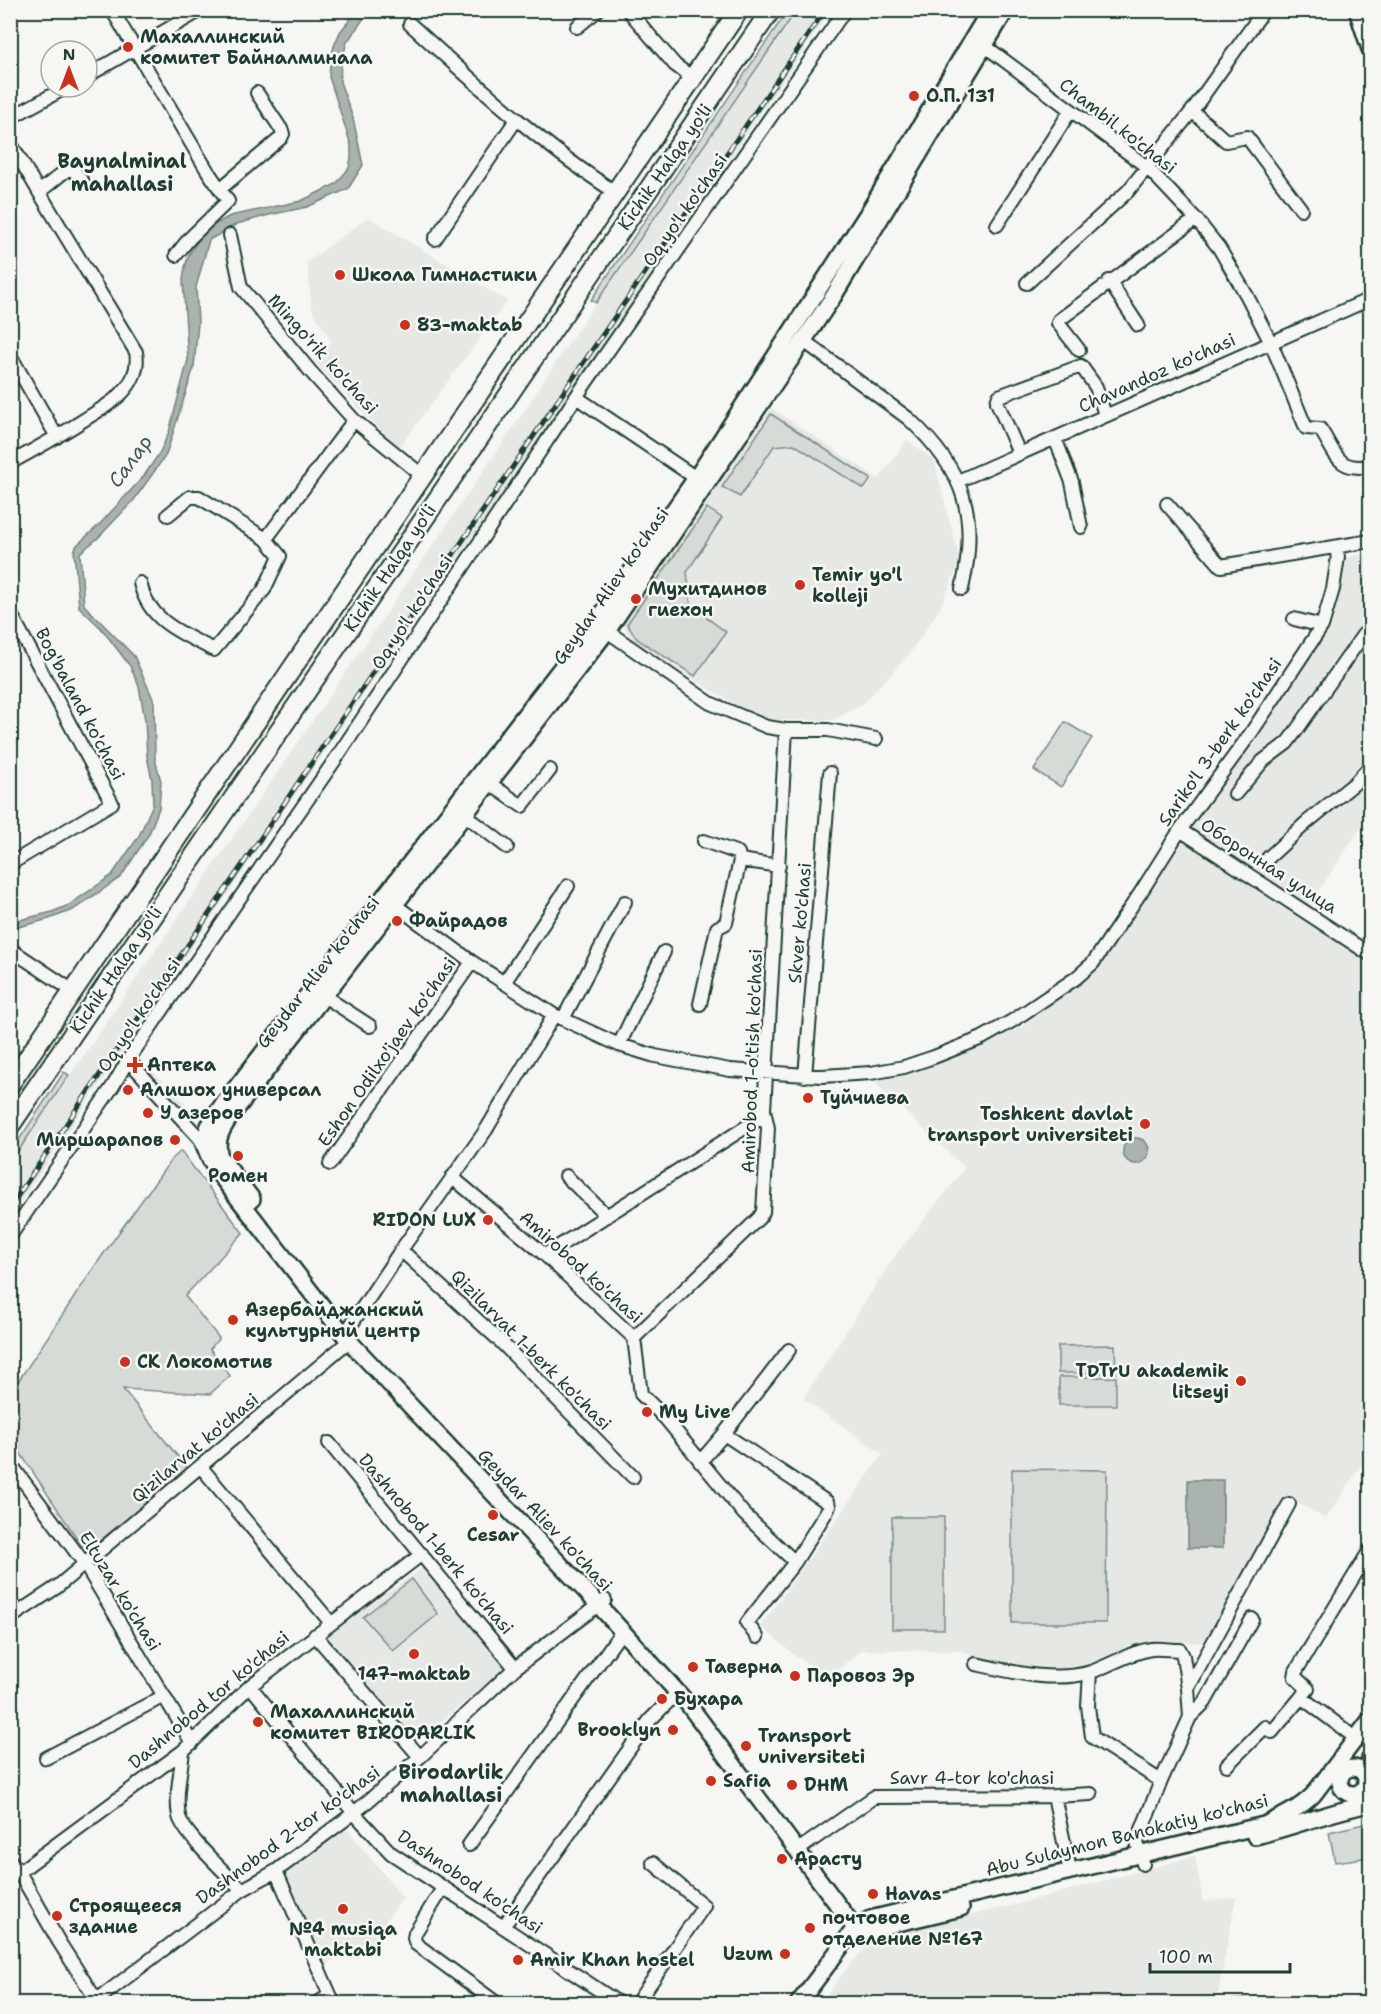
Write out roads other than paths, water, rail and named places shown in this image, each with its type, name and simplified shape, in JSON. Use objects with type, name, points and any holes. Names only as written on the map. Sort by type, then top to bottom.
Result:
[{"type":"highway","name":"Kichik Halqa yo'li","points":[[10,1084],[739,10]]},
{"type":"highway","name":"Kichik Halqa yo'li","points":[[10,1126],[771,10]]},
{"type":"highway","points":[[73,991],[93,1003]]},
{"type":"main road","name":"Geydar Aliev ko'chasi","points":[[979,43],[990,10]]},
{"type":"main road","name":"Geydar Aliev ko'chasi","points":[[860,1928],[692,1701],[350,1335],[220,1174],[202,1142],[219,1111],[324,996],[390,902],[465,815],[601,627],[798,337],[875,216],[979,43],[1006,10]]},
{"type":"main road","points":[[1357,10],[1371,49]]},
{"type":"main road","name":"Geydar Aliev ko'chasi","points":[[220,1157],[217,1142],[224,1126],[278,1045],[601,627]]},
{"type":"main road","name":"Geydar Aliev ko'chasi","points":[[202,1142],[220,1157],[350,1335]]},
{"type":"main road","name":"Geydar Aliev ko'chasi","points":[[602,1603],[622,1631],[678,1692],[692,1701]]},
{"type":"main road","name":"Abu Sulaymon Banokatiy ko'chasi","points":[[860,1928],[872,1930],[1264,1825],[1305,1803],[1371,1720]]},
{"type":"main road","points":[[1330,1813],[1364,1789],[1363,1771],[1347,1753]]},
{"type":"main road","points":[[1320,1786],[1363,1771]]},
{"type":"main road","points":[[1363,1771],[1339,1780],[1341,1788],[1347,1793],[1371,1803]]},
{"type":"main road","name":"Abu Sulaymon Banokatiy ko'chasi","points":[[860,1928],[895,1912],[1070,1870],[1141,1859],[1271,1833],[1330,1813],[1371,1803]]},
{"type":"main road","points":[[798,2004],[860,1928]]},
{"type":"main road","points":[[809,2004],[840,1962],[860,1928]]},
{"type":"street","points":[[112,10],[207,170],[228,201],[176,255]]},
{"type":"street","points":[[99,70],[201,10]]},
{"type":"street","points":[[577,27],[598,10]]},
{"type":"street","points":[[628,10],[675,65],[693,78]]},
{"type":"street","name":"Oq yo'l ko'chasi","points":[[10,1236],[339,754],[576,397],[845,10]]},
{"type":"street","points":[[1027,283],[1128,191],[1192,111],[1264,10]]},
{"type":"street","points":[[410,24],[516,120],[595,180],[615,192]]},
{"type":"street","name":"Chambil ko'chasi","points":[[979,43],[1147,167],[1196,219],[1218,248],[1247,296],[1271,343],[1306,428],[1320,429],[1343,463],[1352,468],[1371,466]]},
{"type":"street","points":[[220,189],[281,138],[281,129],[257,93]]},
{"type":"street","points":[[10,118],[45,99]]},
{"type":"street","points":[[996,225],[1071,110]]},
{"type":"street","points":[[1192,111],[1226,141],[1247,137],[1301,209]]},
{"type":"street","points":[[435,239],[516,120]]},
{"type":"street","points":[[10,142],[136,352],[138,363],[136,372],[122,393],[57,437],[10,463]]},
{"type":"street","points":[[39,192],[69,168],[73,169],[83,183]]},
{"type":"street","points":[[1079,350],[1058,321],[1109,281],[1196,219]]},
{"type":"street","name":"Mingo'rik ko'chasi","points":[[230,235],[241,287],[354,420],[423,476]]},
{"type":"street","points":[[1109,281],[1138,325]]},
{"type":"street","name":"Chavandoz ko'chasi","points":[[958,481],[1371,299]]},
{"type":"street","points":[[798,337],[909,419],[948,462],[963,496],[969,528],[967,567],[962,589]]},
{"type":"street","points":[[10,355],[57,437]]},
{"type":"street","points":[[1019,453],[997,402],[999,396],[1081,366],[1096,387],[1105,415]]},
{"type":"street","points":[[576,397],[701,481]]},
{"type":"street","points":[[266,539],[354,420]]},
{"type":"street","points":[[1055,438],[1072,482],[1081,527]]},
{"type":"street","points":[[140,583],[143,598],[154,614],[169,626],[214,650],[264,590],[280,556],[266,539],[199,497],[190,497],[168,514]]},
{"type":"street","points":[[1167,504],[1221,566],[1371,541]]},
{"type":"street","name":"Sariko'l 3-berk ko'chasi","points":[[390,902],[472,962],[558,1017],[619,1045],[693,1065],[805,1076],[855,1075],[919,1062],[966,1044],[1012,1021],[1069,983],[1093,963],[1180,830],[1251,733],[1322,626],[1333,589],[1338,557],[1336,547]]},
{"type":"street","name":"Bog'baland ko'chasi","points":[[11,615],[112,803],[12,859]]},
{"type":"street","points":[[1294,619],[1322,626]]},
{"type":"street","points":[[601,627],[710,703],[767,728],[828,730],[876,739]]},
{"type":"street","points":[[1235,794],[1263,761],[1287,743],[1363,635],[1371,630]]},
{"type":"street","name":"Amirobod 1-o'tish ko'chasi","points":[[634,1338],[762,1215],[768,1128],[764,1110],[786,730]]},
{"type":"street","points":[[1268,858],[1355,783],[1371,766]]},
{"type":"street","points":[[489,783],[522,806],[550,770]]},
{"type":"street","name":"Skver ko'chasi","points":[[805,1076],[830,773]]},
{"type":"street","points":[[465,815],[507,847]]},
{"type":"street","name":"Оборонная улица","points":[[1180,830],[1368,953]]},
{"type":"street","points":[[700,1004],[717,928],[726,922],[740,860],[738,853],[704,841]]},
{"type":"street","points":[[740,860],[779,866]]},
{"type":"street","points":[[504,983],[568,886]]},
{"type":"street","name":"Qizilarvat ko'chasi","points":[[10,1618],[57,1587],[201,1467],[350,1335],[401,1250],[492,1120],[558,1017],[625,902]]},
{"type":"street","points":[[10,949],[73,991]]},
{"type":"street","points":[[619,1045],[664,952]]},
{"type":"street","name":"Eshon Odilxo'jaev ko'chasi","points":[[330,1164],[472,962]]},
{"type":"street","points":[[324,996],[370,1026]]},
{"type":"street","name":"Geydar Aliev ko'chasi","points":[[128,1060],[202,1142]]},
{"type":"street","points":[[545,1255],[757,1120],[764,1110]]},
{"type":"street","points":[[566,1176],[607,1216]]},
{"type":"street","name":"Amirobod ko'chasi","points":[[452,1177],[545,1255],[634,1338],[641,1394],[665,1418],[744,1514],[795,1562]]},
{"type":"street","name":"Qizilarvat 1-berk ko'chasi","points":[[401,1250],[498,1339],[633,1478]]},
{"type":"street","points":[[700,1462],[789,1350]]},
{"type":"street","points":[[724,1434],[827,1502],[829,1506],[795,1562],[747,1623],[757,1637]]},
{"type":"street","name":"Dashnobod 1-berk ko'chasi","points":[[329,1443],[515,1668]]},
{"type":"street","name":"Eltuzar ko'chasi","points":[[10,1463],[84,1563],[164,1696],[187,1747]]},
{"type":"street","points":[[201,1467],[331,1623]]},
{"type":"street","points":[[1188,1688],[1289,1504]]},
{"type":"street","points":[[1227,1765],[1265,1726],[1272,1732],[1308,1689],[1295,1677],[1296,1671],[1371,1550]]},
{"type":"street","name":"Dashnobod tor ko'chasi","points":[[19,1872],[187,1747],[250,1686],[422,1554]]},
{"type":"street","name":"Dashnobod 2-tor ko'chasi","points":[[98,2002],[242,1890],[276,1871],[354,1813],[420,1757],[515,1668],[602,1603]]},
{"type":"street","points":[[1141,1859],[1137,1842],[1190,1717],[1205,1702],[1252,1619]]},
{"type":"street","points":[[469,1845],[622,1631]]},
{"type":"street","points":[[315,1635],[420,1757]]},
{"type":"street","points":[[976,1664],[1022,1675],[1069,1676],[1090,1672],[1119,1659],[1152,1649],[1180,1650],[1188,1688],[1190,1717]]},
{"type":"street","points":[[1090,1672],[1088,1706],[1092,1737],[1161,1781]]},
{"type":"street","name":"Dashnobod ko'chasi","points":[[250,1686],[354,1813],[391,1853],[620,2004]]},
{"type":"street","points":[[503,1927],[650,1720],[678,1692]]},
{"type":"street","points":[[46,1758],[164,1696]]},
{"type":"street","points":[[1301,1697],[1357,1739]]},
{"type":"street","points":[[187,1747],[178,1806],[180,1819],[187,1832],[242,1890]]},
{"type":"street","name":"Savr 4-tor ko'chasi","points":[[801,1848],[874,1797],[1091,1794]]},
{"type":"street","points":[[1054,1796],[1070,1870]]},
{"type":"street","points":[[10,1860],[98,2002]]},
{"type":"street","points":[[636,2004],[704,1906],[653,1863]]},
{"type":"street","points":[[276,1871],[332,1999],[316,2004]]},
{"type":"street","points":[[443,1888],[415,1933],[416,1944],[498,2004]]},
{"type":"railway","points":[[10,1207],[825,10]]},
{"type":"railway","points":[[1208,2004],[1280,2000],[1351,2004]]},
{"type":"place","name":"Махаллинский комитет Байналминала","points":[[128,47]]},
{"type":"place","name":"О.П. 131","points":[[914,96]]},
{"type":"place","name":"Школа Гимнастики","points":[[340,275]]},
{"type":"place","name":"83-maktab","points":[[405,325]]},
{"type":"place","name":"Temir yo'l kolleji","points":[[800,585]]},
{"type":"place","name":"Мухитдинов гиехон","points":[[636,599]]},
{"type":"place","name":"Файрадов","points":[[397,921]]},
{"type":"place","name":"Аптека","points":[[135,1065]]},
{"type":"place","name":"Алишох универсал","points":[[128,1090]]},
{"type":"place","name":"Туйчиева","points":[[808,1098]]},
{"type":"place","name":"У азеров","points":[[148,1113]]},
{"type":"place","name":"Toshkent davlat transport universiteti","points":[[1145,1124]]},
{"type":"place","name":"Миршарапов","points":[[175,1140]]},
{"type":"place","name":"Ромен","points":[[238,1156]]},
{"type":"place","name":"RIDON LUX","points":[[488,1220]]},
{"type":"place","name":"Азербайджанский культурный центр","points":[[233,1320]]},
{"type":"place","name":"СК Локомотив","points":[[125,1362]]},
{"type":"place","name":"TDTrU akademik litseyi","points":[[1241,1381]]},
{"type":"place","name":"My Live","points":[[647,1412]]},
{"type":"place","name":"Cesar","points":[[493,1515]]},
{"type":"place","name":"147-maktab","points":[[414,1654]]},
{"type":"place","name":"Таверна","points":[[693,1667]]},
{"type":"place","name":"Паровоз Эр","points":[[795,1676]]},
{"type":"place","name":"Бухара","points":[[662,1699]]},
{"type":"place","name":"Махаллинский комитет BIRODARLIK","points":[[258,1722]]},
{"type":"place","name":"Brooklyn","points":[[673,1730]]},
{"type":"place","name":"Transport universiteti","points":[[746,1746]]},
{"type":"place","name":"Safia","points":[[711,1781]]},
{"type":"place","name":"DHM","points":[[792,1785]]},
{"type":"place","name":"Арасту","points":[[782,1859]]},
{"type":"place","name":"Havas","points":[[873,1894]]},
{"type":"place","name":"№4 musiqa maktabi","points":[[343,1909]]},
{"type":"place","name":"Строящееся здание","points":[[57,1916]]},
{"type":"place","name":"почтовое отделение №167","points":[[810,1928]]},
{"type":"place","name":"Uzum","points":[[785,1954]]},
{"type":"place","name":"Amir Khan hostel","points":[[518,1960]]},
{"type":"district","name":"Baynalminal mahallasi","points":[[122,172]]},
{"type":"district","name":"Birodarlik mahallasi","points":[[451,1784]]},
{"type":"water label","name":"Салар","points":[[130,461]]}]
